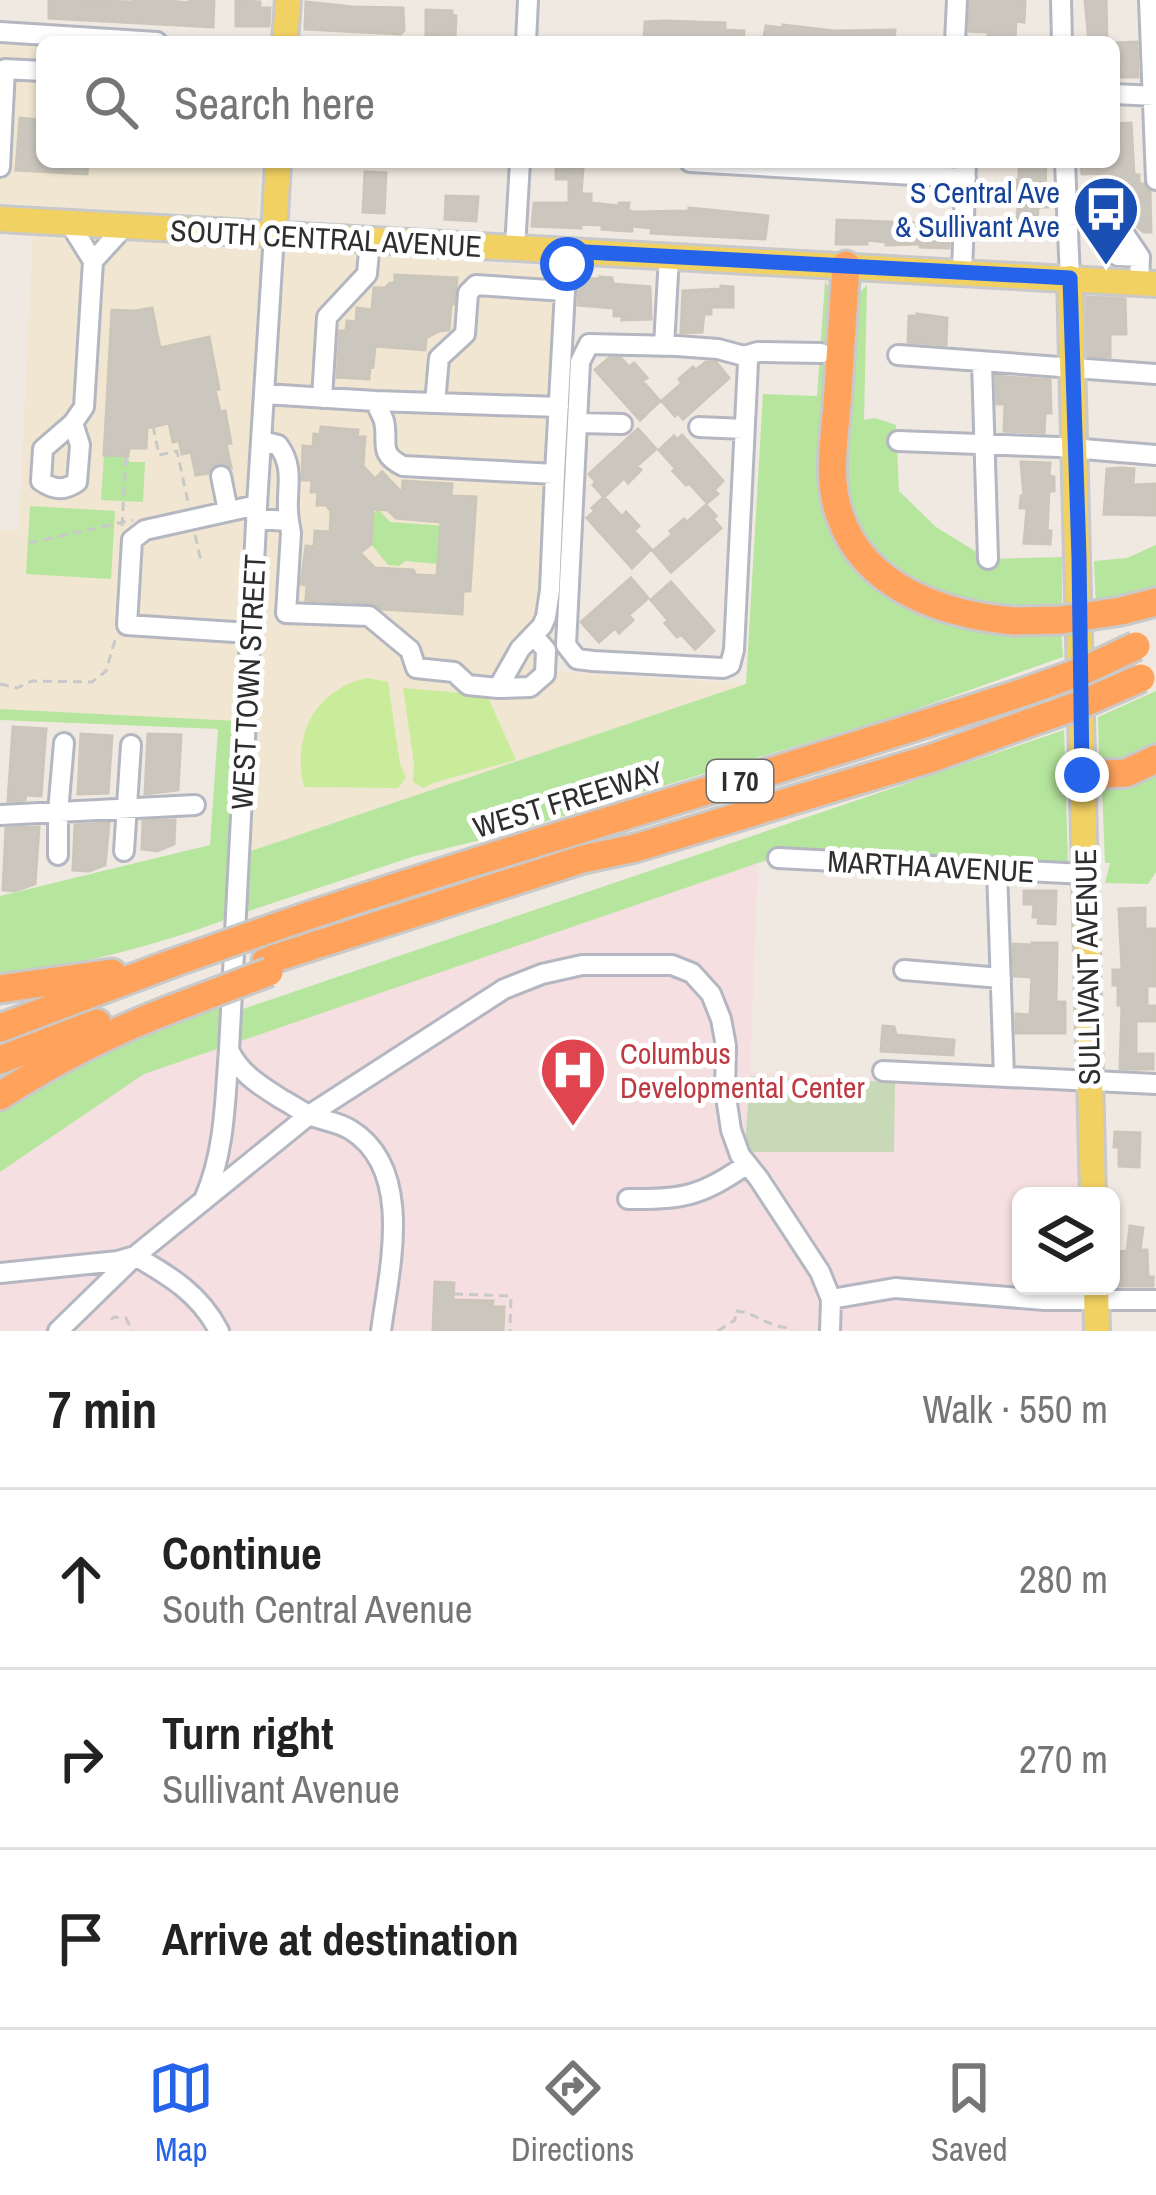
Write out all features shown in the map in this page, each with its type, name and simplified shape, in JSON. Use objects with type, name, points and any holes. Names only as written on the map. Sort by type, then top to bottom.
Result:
[{"type":"highway","points":[[846,265],[832,467],[840,517],[865,559],[923,601],[979,618],[1061,620],[1156,602]]},
{"type":"highway","name":"WEST FREEWAY","points":[[0,1028],[261,932],[455,868],[1024,692],[1146,640]]},
{"type":"highway","name":"WEST FREEWAY","points":[[0,1060],[267,966],[311,946],[562,866],[932,758],[1082,704],[1148,674]]},
{"type":"highway","points":[[1082,775],[1126,773],[1156,760]]},
{"type":"highway","points":[[0,989],[170,964]]},
{"type":"highway","points":[[0,1096],[172,1000]]},
{"type":"main road","points":[[285,36],[287,0]]},
{"type":"main road","name":"WEST TOWN STREET","points":[[274,234],[278,168]]},
{"type":"main road","name":"SOUTH CENTRAL AVENUE","points":[[0,220],[1070,278],[1145,275]]},
{"type":"main road","name":"SULLIVANT AVENUE","points":[[1070,278],[1093,1187]]},
{"type":"main road","points":[[1096,1295],[1097,1331]]},
{"type":"street","points":[[526,36],[528,0]]},
{"type":"street","points":[[955,36],[957,0]]},
{"type":"street","points":[[1061,0],[1062,36]]},
{"type":"street","points":[[1152,2],[1156,180]]},
{"type":"street","points":[[0,32],[53,36]]},
{"type":"street","points":[[0,167],[5,70],[36,71]]},
{"type":"street","points":[[1120,94],[1154,96]]},
{"type":"street","points":[[515,248],[520,168]]},
{"type":"street","points":[[897,168],[966,170],[962,272]]},
{"type":"street","name":"SULLIVANT AVENUE","points":[[1067,168],[1080,220],[1070,278]]},
{"type":"street","points":[[1080,220],[1106,214],[1145,275]]},
{"type":"street","points":[[70,224],[93,260],[84,407],[73,423]]},
{"type":"street","points":[[93,260],[124,226]]},
{"type":"street","name":"WEST TOWN STREET","points":[[204,1200],[224,1124],[274,234]]},
{"type":"street","points":[[322,398],[327,317],[367,274],[370,240]]},
{"type":"street","points":[[498,688],[520,649],[546,617],[567,251]]},
{"type":"street","points":[[1112,251],[1145,275]]},
{"type":"street","points":[[664,346],[669,256]]},
{"type":"street","points":[[435,403],[439,358],[465,334],[468,293],[476,285],[565,291]]},
{"type":"street","points":[[564,313],[590,344]]},
{"type":"street","points":[[590,344],[718,349],[744,356],[821,353]]},
{"type":"street","points":[[590,344],[580,362],[566,645],[578,658],[593,661],[723,668],[730,664],[745,429],[748,362],[744,356]]},
{"type":"street","points":[[898,355],[1156,374]]},
{"type":"street","points":[[982,362],[988,559]]},
{"type":"street","points":[[265,394],[559,407]]},
{"type":"street","points":[[375,401],[385,423],[384,446],[391,459],[404,466],[555,474]]},
{"type":"street","points":[[578,423],[622,424]]},
{"type":"street","points":[[699,427],[745,429]]},
{"type":"street","points":[[262,441],[278,445],[290,466],[286,613],[369,616],[410,650],[416,668],[454,673],[468,686],[521,689],[540,681],[547,664],[546,650],[534,636]]},
{"type":"street","points":[[898,441],[1156,455]]},
{"type":"street","points":[[221,476],[228,511]]},
{"type":"street","points":[[250,633],[127,625],[132,540],[145,530],[228,511],[257,512],[289,521]]},
{"type":"street","points":[[58,855],[64,743]]},
{"type":"street","points":[[124,850],[131,745]]},
{"type":"street","points":[[0,815],[195,805]]},
{"type":"street","name":"MARTHA AVENUE","points":[[778,858],[1084,874]]},
{"type":"street","points":[[997,869],[1004,1077]]},
{"type":"street","points":[[58,1331],[135,1256],[309,1115],[504,989],[582,965],[672,965],[692,973],[711,994],[726,1046],[724,1090],[731,1130],[740,1155],[820,1272],[831,1299],[830,1331]]},
{"type":"street","points":[[904,970],[1001,978]]},
{"type":"street","points":[[229,1050],[252,1079],[309,1115],[333,1121],[364,1139],[378,1158],[394,1219],[382,1331]]},
{"type":"street","points":[[883,1071],[1156,1084]]},
{"type":"street","points":[[628,1199],[705,1191],[747,1164]]},
{"type":"street","points":[[0,1273],[118,1262],[135,1256],[173,1277],[197,1298],[219,1331]]},
{"type":"street","points":[[831,1299],[896,1288],[1012,1291]]},
{"type":"street","points":[[1106,1295],[1156,1300]]},
{"type":"path","points":[[153,427],[159,454],[178,451],[201,561]]},
{"type":"path","points":[[123,523],[126,456]]},
{"type":"path","points":[[29,542],[145,518]]},
{"type":"path","points":[[0,684],[17,688],[32,681],[92,682],[106,671],[117,633]]},
{"type":"path","points":[[454,1294],[512,1296],[510,1331]]},
{"type":"path","points":[[718,1331],[735,1320],[735,1311],[792,1331]]},
{"type":"path","points":[[111,1319],[127,1318],[132,1331]]},
{"type":"shaded area","points":[[0,44],[36,46],[36,168],[260,168],[257,218],[0,203]]},
{"type":"shaded area","points":[[33,232],[247,244],[263,251],[237,721],[0,709],[0,530],[19,530]]},
{"type":"shaded area","points":[[288,249],[574,269],[551,671],[746,684],[245,853],[279,261]]},
{"type":"shaded area","name":"Columbus Developmental Center","points":[[758,863],[750,1072],[1080,1086],[1084,1187],[1012,1187],[1012,1295],[1086,1295],[1088,1331],[0,1331],[0,1172],[144,1074]]},
{"type":"green space","points":[[825,281],[832,293],[824,472],[870,573],[1061,630],[1063,657],[899,715],[415,856],[243,913],[245,853],[746,684],[763,394],[817,396]]},
{"type":"green space","points":[[867,285],[864,420],[875,418],[896,425],[899,491],[936,527],[988,559],[1062,557],[1062,613],[946,600],[885,565],[853,524],[843,470],[857,295]]},
{"type":"green space","points":[[104,455],[145,462],[143,502],[101,500]]},
{"type":"green space","points":[[30,506],[115,511],[111,579],[26,574]]},
{"type":"green space","points":[[378,509],[390,522],[445,526],[438,564],[405,561],[388,565],[371,544],[373,514]]},
{"type":"green space","points":[[1156,545],[1156,590],[1096,607],[1094,561],[1127,558]]},
{"type":"green space","points":[[367,678],[388,682],[406,778],[398,788],[304,787],[301,750],[311,718],[333,693]]},
{"type":"green space","points":[[403,688],[487,695],[516,760],[423,788],[413,782]]},
{"type":"green space","points":[[1156,691],[1156,754],[1128,764],[1099,759],[1098,717]]},
{"type":"green space","points":[[0,709],[237,721],[227,919],[115,954],[0,978],[0,896],[210,845],[218,729],[0,720]]},
{"type":"green space","points":[[1064,730],[1068,866],[797,852],[238,1042],[237,1011]]},
{"type":"green space","points":[[1156,770],[1156,872],[1148,884],[1105,883],[1110,863],[1105,863],[1102,787]]},
{"type":"green space","points":[[221,1003],[220,1048],[144,1074],[0,1172],[0,1105],[116,1045]]},
{"type":"green space","points":[[750,1076],[895,1082],[894,1152],[751,1152],[745,1144]]},
{"type":"building","points":[[49,0],[214,0],[213,27],[49,18]]},
{"type":"building","points":[[970,0],[1025,0],[1024,22],[1016,21],[1015,36],[969,31]]},
{"type":"building","points":[[1085,0],[1106,0],[1107,36],[1088,36]]},
{"type":"building","points":[[236,1],[260,2],[260,8],[270,8],[269,26],[236,26]]},
{"type":"building","points":[[306,2],[403,8],[404,30],[401,34],[305,29]]},
{"type":"building","points":[[426,10],[452,11],[456,16],[455,36],[426,35]]},
{"type":"building","points":[[645,22],[725,23],[725,30],[744,31],[744,36],[644,36]]},
{"type":"building","points":[[766,26],[895,30],[894,36],[764,36]]},
{"type":"building","points":[[1137,42],[1138,77],[1120,77],[1120,43]]},
{"type":"building","points":[[20,118],[36,119],[36,168],[88,168],[87,174],[16,170]]},
{"type":"building","points":[[1131,123],[1134,175],[1139,175],[1139,184],[1150,192],[1151,232],[1123,216],[1116,205],[1112,173],[1082,174],[1082,168],[1120,168],[1120,124]]},
{"type":"building","points":[[556,168],[583,168],[581,194],[591,194],[591,203],[629,203],[628,210],[633,212],[689,208],[768,216],[765,239],[651,233],[652,228],[632,226],[627,231],[602,229],[602,225],[532,226],[534,203],[569,203],[569,179],[556,179]]},
{"type":"building","points":[[1019,168],[1046,168],[1048,207],[1038,207],[1037,225],[1017,224],[1016,196],[1008,196],[1009,179],[1019,180]]},
{"type":"building","points":[[365,172],[386,173],[384,213],[363,212]]},
{"type":"building","points":[[446,196],[478,197],[476,221],[445,219]]},
{"type":"building","points":[[837,220],[916,223],[916,228],[941,230],[950,224],[949,248],[867,240],[867,244],[836,244]]},
{"type":"building","points":[[395,275],[457,278],[449,330],[426,338],[425,350],[375,346],[369,379],[337,377],[340,331],[346,331],[347,321],[356,322],[357,308],[372,310],[374,288],[395,283]]},
{"type":"building","points":[[579,278],[612,278],[613,284],[650,287],[651,319],[622,320],[623,316],[614,316],[614,308],[578,305]]},
{"type":"building","points":[[733,287],[733,307],[711,307],[711,314],[704,314],[702,332],[681,333],[683,291]]},
{"type":"building","points":[[1087,297],[1125,299],[1126,334],[1110,334],[1110,357],[1088,356]]},
{"type":"building","points":[[152,308],[160,348],[209,337],[219,389],[215,390],[231,443],[226,444],[231,467],[217,463],[208,473],[196,475],[191,452],[182,454],[179,440],[173,442],[169,423],[147,428],[146,448],[129,448],[128,456],[104,455],[112,310]]},
{"type":"building","points":[[909,316],[947,318],[946,345],[908,342]]},
{"type":"building","points":[[609,358],[621,358],[629,367],[634,363],[660,401],[640,420],[595,370]]},
{"type":"building","points":[[706,362],[716,362],[729,378],[683,419],[678,413],[675,416],[662,401],[682,383],[679,379]]},
{"type":"building","points":[[996,376],[1050,380],[1051,413],[1045,413],[1044,433],[1004,431],[1005,404],[997,404]]},
{"type":"building","points":[[321,427],[358,430],[357,437],[365,437],[363,466],[375,479],[382,472],[402,493],[403,481],[452,484],[451,496],[476,497],[470,591],[463,591],[462,614],[306,600],[307,585],[301,584],[306,546],[314,547],[315,531],[330,532],[331,511],[317,505],[312,480],[302,480],[303,446],[313,447],[314,434],[320,435]],"holes":[[[373,509],[388,510],[396,518],[441,522],[437,576],[375,568],[360,553],[371,544]]]},
{"type":"building","points":[[638,429],[656,449],[637,466],[641,470],[628,483],[624,478],[604,497],[589,474]]},
{"type":"building","points":[[682,435],[723,481],[714,490],[718,494],[707,503],[673,471],[676,469],[659,450]]},
{"type":"building","points":[[1021,462],[1050,463],[1054,491],[1049,491],[1050,544],[1024,543],[1027,508],[1020,508],[1024,496]]},
{"type":"building","points":[[1107,469],[1134,469],[1133,485],[1156,484],[1156,515],[1104,514]]},
{"type":"building","points":[[604,497],[622,517],[626,512],[639,526],[634,531],[651,549],[632,568],[587,518]]},
{"type":"building","points":[[706,505],[721,528],[671,572],[653,551],[673,534],[670,531]]},
{"type":"building","points":[[631,578],[648,598],[629,615],[633,620],[619,633],[615,628],[599,642],[581,622]]},
{"type":"building","points":[[671,582],[714,631],[695,649],[681,634],[677,637],[651,600]]},
{"type":"building","points":[[13,727],[46,729],[41,796],[8,801]]},
{"type":"building","points":[[81,734],[112,736],[108,793],[78,794]]},
{"type":"building","points":[[148,734],[181,735],[178,790],[145,794]]},
{"type":"building","points":[[175,820],[174,844],[157,851],[142,849],[143,821]]},
{"type":"building","points":[[109,823],[105,865],[73,870],[75,825]]},
{"type":"building","points":[[39,827],[35,884],[3,890],[6,828]]},
{"type":"building","points":[[1024,891],[1056,891],[1055,924],[1038,923],[1039,917],[1033,917],[1034,904],[1024,904]]},
{"type":"building","points":[[1145,908],[1145,929],[1156,929],[1156,986],[1147,986],[1147,1006],[1156,1006],[1156,1021],[1136,1021],[1136,1054],[1153,1054],[1153,1069],[1120,1069],[1122,1005],[1118,1005],[1118,985],[1113,985],[1113,970],[1122,970],[1119,909]]},
{"type":"building","points":[[1057,943],[1056,1002],[1065,1002],[1065,1033],[1016,1033],[1016,1014],[1030,1015],[1032,977],[1014,976],[1013,944]]},
{"type":"building","points":[[883,1026],[894,1027],[896,1035],[954,1040],[953,1055],[881,1051]]},
{"type":"building","points":[[1115,1132],[1140,1133],[1139,1167],[1119,1166]]},
{"type":"building","points":[[1130,1226],[1143,1228],[1140,1250],[1147,1250],[1153,1286],[1120,1286],[1120,1252],[1127,1251]]},
{"type":"building","points":[[435,1282],[454,1283],[453,1300],[493,1301],[492,1307],[504,1307],[503,1331],[433,1331]]},
{"type":"tunnel","points":[[1087,228],[1112,251]]},
{"type":"place","name":"S Central Ave & Sullivant Ave","points":[[1106,268]]},
{"type":"place","name":"Columbus Developmental Center","points":[[573,1129]]},
{"type":"route","points":[[567,264],[567,251],[1070,278],[1082,775]]}]
